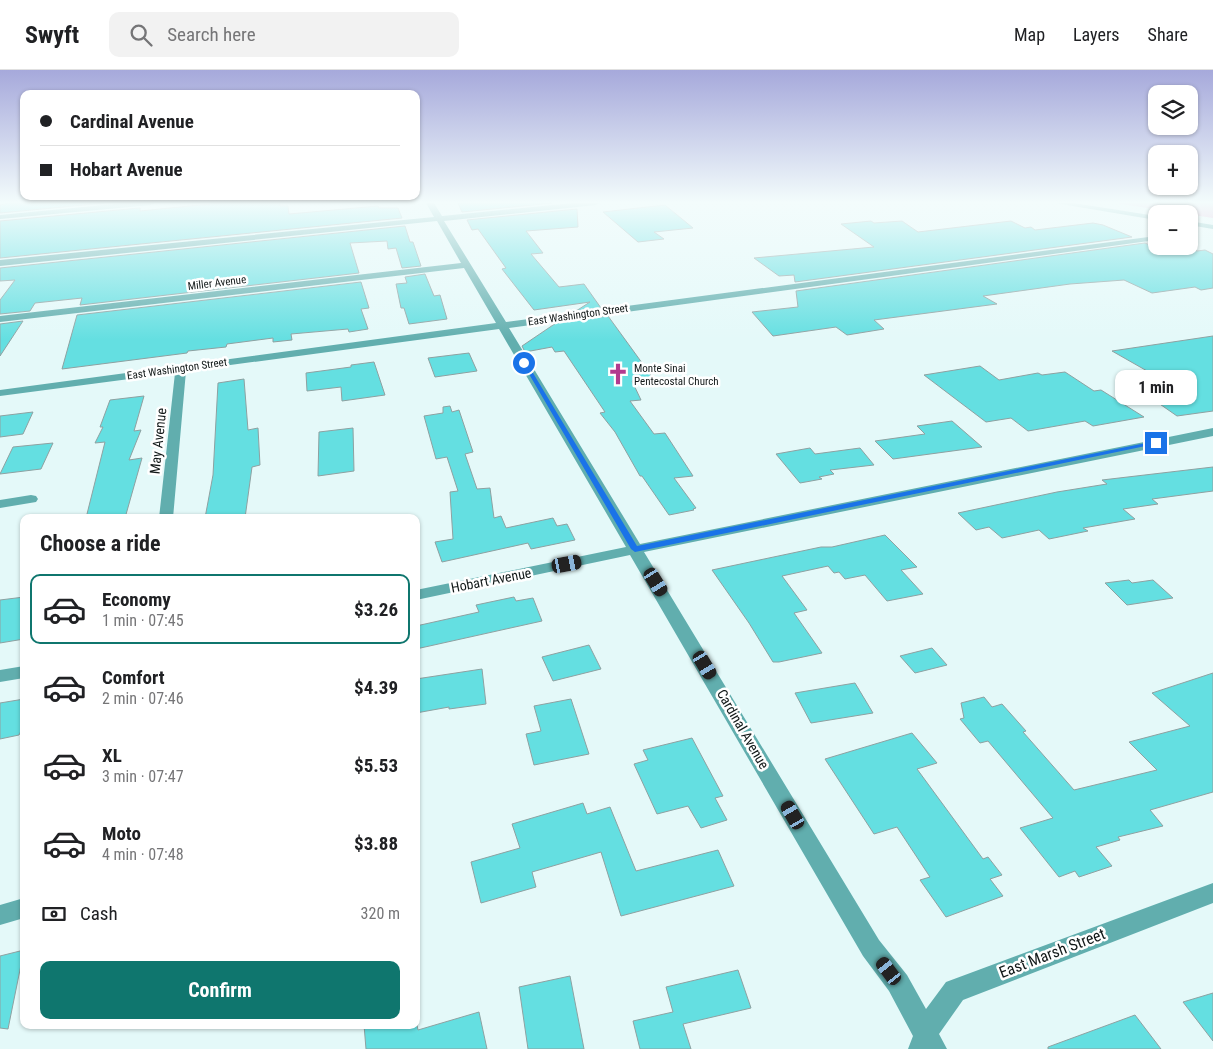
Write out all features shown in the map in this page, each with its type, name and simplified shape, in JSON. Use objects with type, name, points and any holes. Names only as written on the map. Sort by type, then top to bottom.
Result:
[{"type":"street","points":[[0,263],[142,249]]},
{"type":"street","name":"Cardinal Avenue","points":[[456,249],[871,948],[898,983],[927,1044]]},
{"type":"street","name":"East Washington Street","points":[[0,393],[1076,249]]},
{"type":"street","name":"Miller Avenue","points":[[0,319],[466,266]]},
{"type":"street","name":"May Avenue","points":[[166,514],[181,368]]},
{"type":"street","name":"Hobart Avenue","points":[[420,593],[1213,432]]},
{"type":"street","points":[[0,504],[31,499]]},
{"type":"street","points":[[0,676],[20,673]]},
{"type":"street","name":"East Marsh Street","points":[[927,1044],[943,1004],[955,991],[1213,893]]},
{"type":"street","points":[[0,914],[20,909]]},
{"type":"building","points":[[0,249],[94,249],[0,258]]},
{"type":"building","points":[[186,249],[352,249],[359,273],[80,305],[82,298],[35,303],[30,311],[0,314],[0,300],[15,280],[0,281],[0,268]]},
{"type":"building","points":[[396,249],[415,249],[421,266],[402,268]]},
{"type":"building","points":[[492,249],[540,249],[543,253],[531,254],[559,287],[584,284],[601,308],[576,311],[590,302],[534,310],[502,269],[506,268]]},
{"type":"building","points":[[856,249],[1044,249],[795,282],[794,275],[779,276],[754,258]]},
{"type":"building","points":[[1104,249],[1148,249],[1148,255],[1198,255],[1198,251],[1205,250],[1213,254],[1213,288],[1201,290],[1195,287],[1152,293],[1124,280],[1070,284],[983,296],[997,304],[874,320],[884,329],[847,335],[836,327],[773,336],[752,312],[798,307],[796,291]]},
{"type":"building","points":[[425,274],[434,296],[440,295],[447,319],[409,324],[404,308],[401,308],[396,284],[407,283],[405,277]]},
{"type":"building","points":[[361,282],[369,308],[361,309],[368,329],[349,332],[348,329],[291,334],[292,340],[273,342],[273,338],[227,344],[226,347],[188,351],[187,353],[62,369],[77,315]]},
{"type":"building","points":[[608,316],[653,378],[632,381],[641,400],[630,401],[654,434],[665,433],[693,476],[674,478],[696,508],[694,510],[669,515],[642,476],[640,476],[615,432],[600,413],[605,412],[564,351],[555,352],[552,347],[525,352],[522,346],[556,323]]},
{"type":"building","points":[[23,321],[0,356],[0,324]]},
{"type":"building","points":[[1213,336],[1213,411],[1177,416],[1154,400],[1191,396],[1112,351]]},
{"type":"building","points":[[469,353],[477,371],[435,377],[428,358]]},
{"type":"building","points":[[374,362],[385,395],[342,401],[341,387],[307,391],[306,373]]},
{"type":"building","points":[[980,366],[999,380],[1038,373],[1042,375],[1065,372],[1094,391],[1101,390],[1144,417],[1093,426],[1085,421],[1028,431],[1011,418],[986,422],[924,375]]},
{"type":"building","points":[[244,379],[248,430],[258,428],[260,465],[252,467],[246,514],[206,514],[213,475],[218,383]]},
{"type":"building","points":[[144,396],[134,431],[141,430],[129,460],[142,458],[126,514],[87,514],[105,442],[95,443],[103,427],[100,427],[110,400]]},
{"type":"building","points":[[450,406],[452,412],[459,410],[473,452],[465,454],[477,489],[490,488],[494,518],[501,516],[506,528],[553,518],[557,526],[567,524],[575,540],[531,549],[528,543],[442,562],[435,542],[453,539],[450,492],[458,491],[447,457],[436,459],[424,416],[443,413],[443,407]]},
{"type":"building","points":[[33,412],[23,434],[0,437],[0,416]]},
{"type":"building","points":[[952,421],[982,447],[893,459],[875,441],[925,434],[917,426]]},
{"type":"building","points":[[353,428],[354,471],[318,476],[319,432]]},
{"type":"building","points":[[53,443],[41,469],[0,474],[13,447]]},
{"type":"building","points":[[810,448],[815,454],[860,448],[874,465],[830,470],[834,474],[819,477],[822,479],[800,483],[776,454]]},
{"type":"building","points":[[1213,467],[1213,491],[1152,499],[1158,504],[1123,509],[1135,519],[1083,528],[1088,531],[1049,539],[1039,530],[1002,538],[989,527],[976,530],[958,513],[1057,492],[1107,484],[1102,480]]},
{"type":"building","points":[[885,535],[917,567],[901,570],[923,594],[887,601],[865,575],[845,579],[839,572],[834,573],[828,566],[782,576],[807,610],[794,613],[822,653],[779,662],[773,662],[749,623],[712,570],[821,547],[832,547]]},
{"type":"building","points":[[1129,580],[1132,583],[1153,580],[1173,598],[1127,605],[1105,583]]},
{"type":"building","points":[[514,597],[516,601],[533,598],[542,621],[420,648],[420,625],[479,612],[476,605]]},
{"type":"building","points":[[20,598],[20,640],[0,643],[0,600]]},
{"type":"building","points":[[589,645],[601,669],[553,681],[542,657]]},
{"type":"building","points":[[932,648],[947,665],[915,673],[900,656]]},
{"type":"building","points":[[482,669],[486,704],[449,709],[449,707],[420,712],[420,678]]},
{"type":"building","points":[[1213,673],[1213,792],[1150,810],[1163,826],[1118,837],[1120,840],[1096,847],[1112,866],[1079,877],[1075,871],[1059,877],[1020,828],[1053,818],[988,741],[980,743],[960,719],[964,718],[961,703],[984,697],[992,707],[1002,704],[1026,731],[1023,732],[1074,790],[1157,770],[1129,742],[1190,726],[1152,693]]},
{"type":"building","points":[[855,683],[873,713],[811,723],[795,693]]},
{"type":"building","points":[[571,699],[589,754],[534,765],[526,734],[541,731],[534,706]]},
{"type":"building","points":[[20,700],[19,735],[0,739],[0,703]]},
{"type":"building","points":[[912,733],[937,763],[917,769],[983,859],[988,857],[1002,875],[990,879],[1003,896],[946,917],[920,880],[930,877],[897,827],[874,834],[825,759]]},
{"type":"building","points":[[692,738],[723,796],[715,798],[727,820],[701,828],[688,806],[657,814],[634,764],[648,760],[643,750]]},
{"type":"building","points":[[583,803],[587,814],[610,807],[636,871],[718,850],[734,886],[621,916],[601,852],[532,872],[536,887],[481,903],[471,862],[520,848],[512,824]]},
{"type":"building","points":[[20,951],[20,970],[8,1029],[0,1028],[0,956]]},
{"type":"building","points":[[738,970],[751,1008],[683,1024],[691,1049],[640,1049],[633,1021],[673,1012],[666,987]]},
{"type":"building","points":[[570,976],[584,1049],[528,1049],[519,987]]},
{"type":"building","points":[[1213,993],[1213,1041],[1183,1002]]},
{"type":"building","points":[[479,1012],[487,1049],[366,1049],[364,1029],[418,1030]]},
{"type":"building","points":[[1135,1015],[1161,1049],[1048,1049],[1048,1047]]},
{"type":"place","name":"Monte Sinai Pentecostal Church","points":[[618,374]]},
{"type":"route","points":[[524,363],[635,549],[1156,443]]}]
